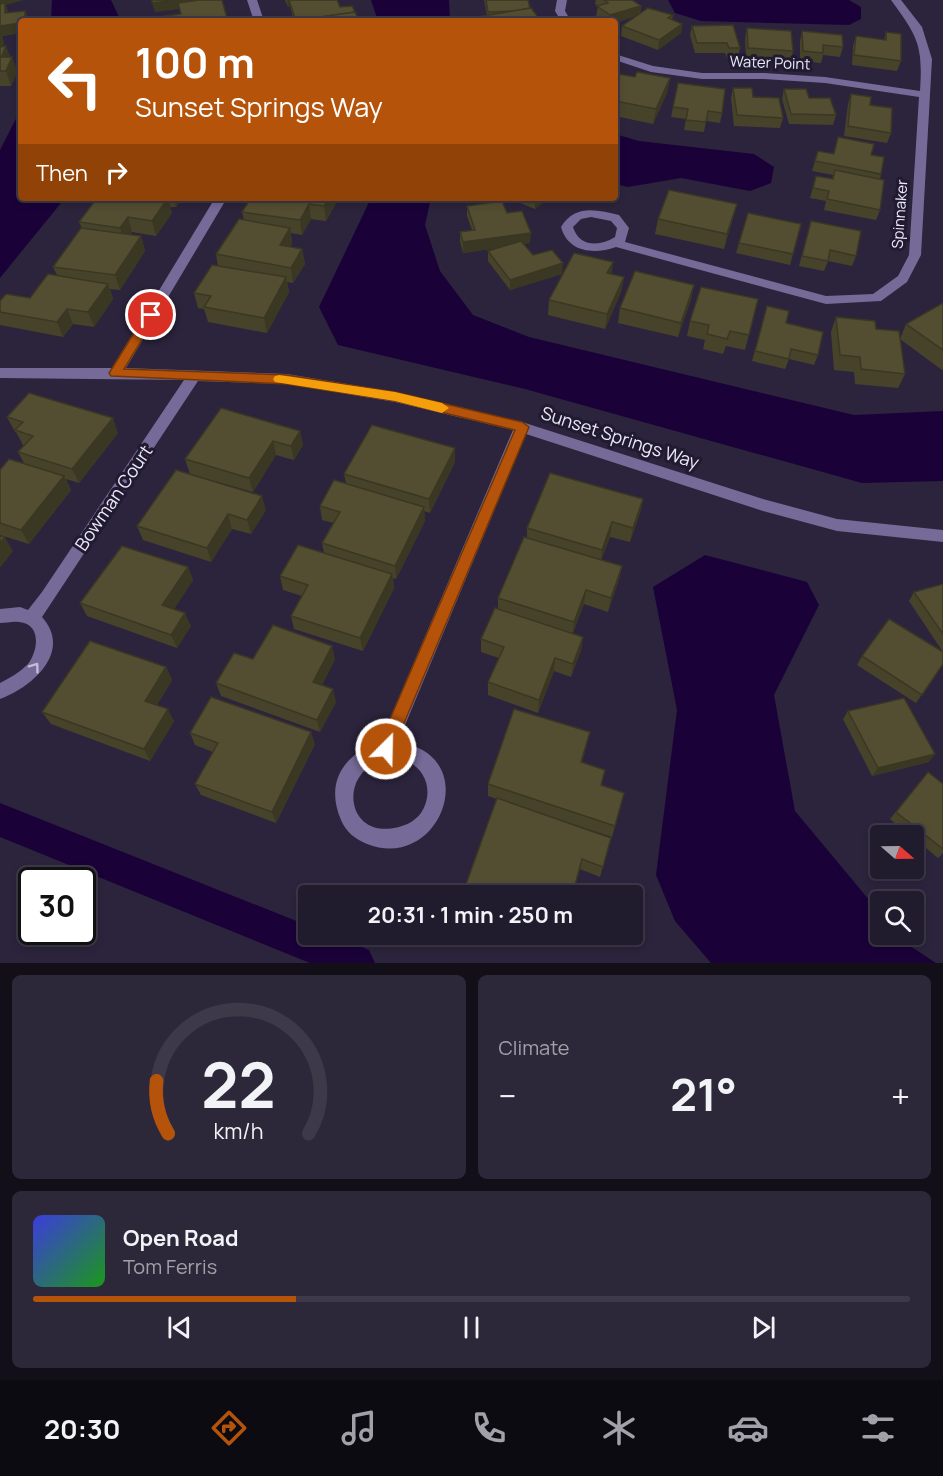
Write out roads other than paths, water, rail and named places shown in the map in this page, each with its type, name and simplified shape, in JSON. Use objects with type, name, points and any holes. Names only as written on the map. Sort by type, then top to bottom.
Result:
[{"type":"street","points":[[252,0],[259,18]]},
{"type":"street","points":[[562,0],[560,11],[564,18]]},
{"type":"street","name":"Spinnaker","points":[[615,243],[826,300],[876,298],[903,279],[915,255],[927,59],[917,27],[896,0]]},
{"type":"street","name":"Water Point","points":[[618,58],[651,69],[702,76],[764,75],[825,80],[924,95]]},
{"type":"street","points":[[116,373],[219,201]]},
{"type":"street","name":"Sunset Springs Way","points":[[0,374],[116,373],[287,379],[395,397],[522,427],[763,505],[837,525],[943,536]]},
{"type":"street","name":"Bowman Court","points":[[31,618],[194,376]]},
{"type":"street","points":[[386,749],[522,427]]},
{"type":"street","points":[[0,616],[20,614],[31,618],[41,627],[45,638],[45,651],[39,665],[28,677],[13,687],[0,691]]},
{"type":"street","points":[[400,748],[424,760],[433,772],[437,785],[437,799],[432,813],[423,825],[410,834],[396,839],[379,839],[363,833],[351,822],[345,808],[343,792],[348,776],[364,758],[370,753],[386,749],[400,748]]},
{"type":"waterway","points":[[0,820],[356,963]]}]
